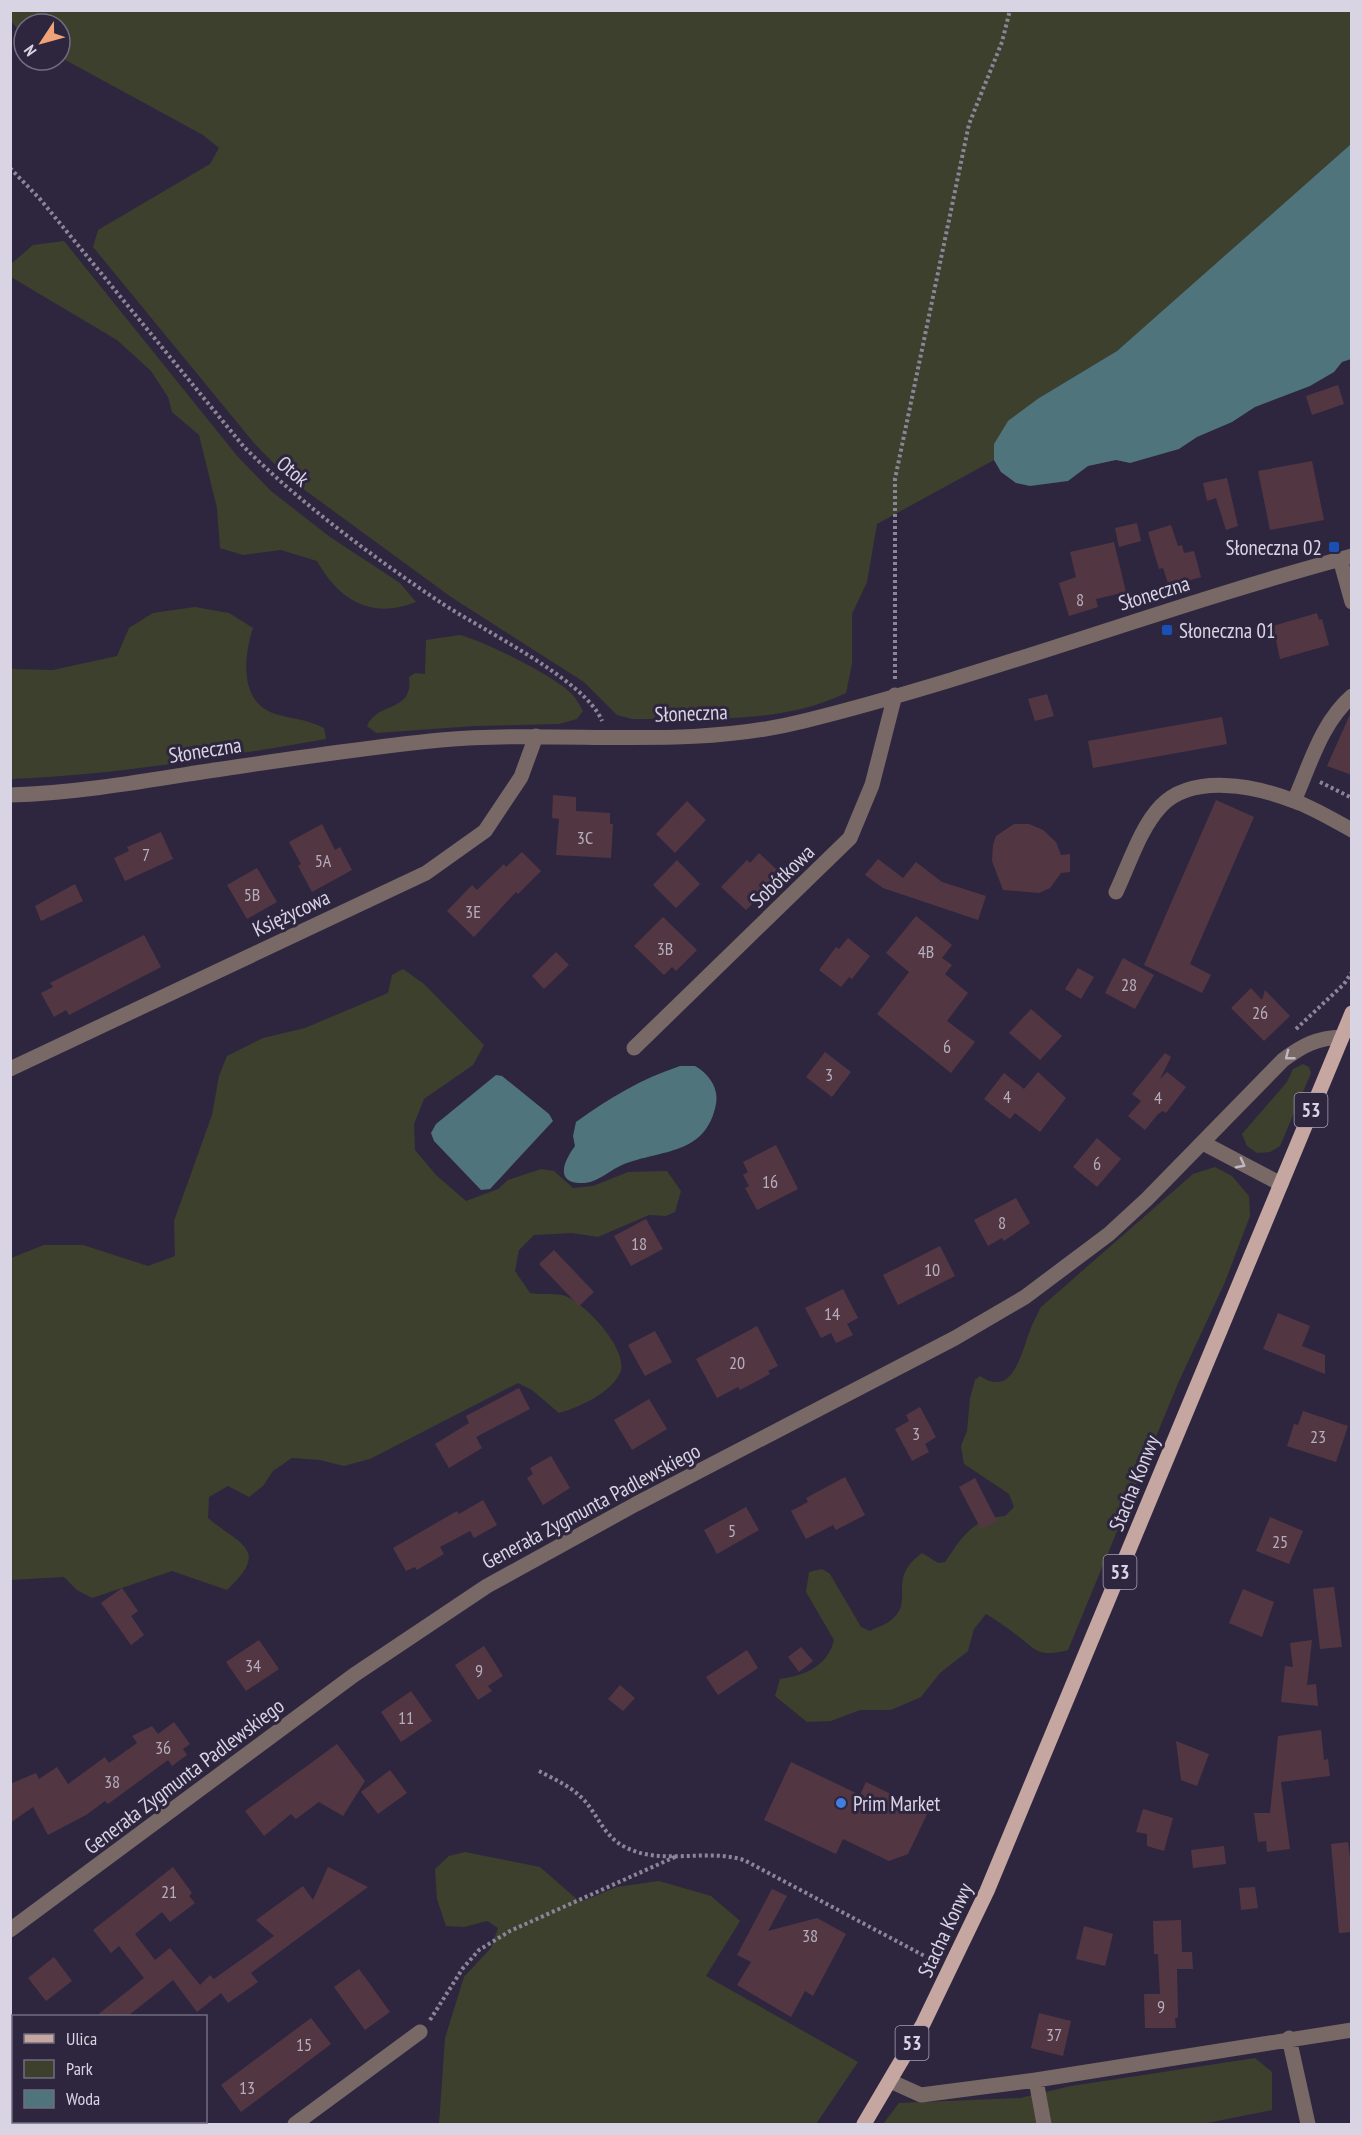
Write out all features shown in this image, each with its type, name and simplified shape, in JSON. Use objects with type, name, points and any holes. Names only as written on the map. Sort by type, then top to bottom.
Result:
[{"type":"main road","name":"Stacha Konwy","points":[[864,2124],[891,2081],[951,1970],[987,1891],[1352,1013]]},
{"type":"street","name":"Słoneczna","points":[[10,795],[106,788],[315,755],[479,737],[694,736],[761,730],[803,721],[895,695],[1346,558]]},
{"type":"street","points":[[1346,558],[1352,602]]},
{"type":"street","name":"Sobótkowa","points":[[634,1048],[850,838],[872,785],[895,695]]},
{"type":"street","points":[[1294,801],[1325,729],[1352,696]]},
{"type":"street","name":"Księżycowa","points":[[10,1069],[426,873],[485,831],[520,777],[536,736]]},
{"type":"street","points":[[1116,892],[1148,826],[1162,805],[1180,794],[1215,785],[1258,790],[1294,801],[1352,830]]},
{"type":"street","name":"Generała Zygmunta Padlewskiego","points":[[10,1930],[354,1675],[487,1586],[636,1504],[955,1338],[1025,1297],[1108,1234],[1203,1143],[1283,1060],[1301,1046],[1320,1037],[1342,1037]]},
{"type":"street","points":[[1203,1143],[1281,1184]]},
{"type":"street","points":[[891,2081],[921,2095],[1036,2080],[1289,2038],[1352,2030]]},
{"type":"street","points":[[295,2124],[420,2032]]},
{"type":"street","points":[[1289,2038],[1308,2124]]},
{"type":"street","points":[[1036,2080],[1044,2124]]},
{"type":"path","points":[[895,695],[895,479],[969,123],[1002,42],[1010,10]]},
{"type":"path","name":"Otok","points":[[10,168],[46,207],[243,447],[278,481],[439,601],[577,687],[598,711],[608,736]]},
{"type":"path","points":[[1305,776],[1352,798]]},
{"type":"path","points":[[539,1771],[565,1784],[582,1798],[611,1838],[624,1846],[658,1856],[719,1855],[744,1860],[951,1970]]},
{"type":"path","points":[[420,2032],[463,1968],[478,1950],[510,1931],[680,1855]]},
{"type":"green space","points":[[10,11],[1351,11],[1351,144],[1117,351],[1039,398],[994,444],[994,460],[877,524],[867,582],[852,614],[852,664],[846,693],[821,703],[768,715],[714,719],[632,719],[617,715],[584,682],[451,597],[287,477],[254,443],[93,247],[98,230],[210,164],[219,148],[203,135],[72,64],[72,12],[12,12],[11,21]]},
{"type":"green space","points":[[64,241],[238,457],[271,491],[330,537],[400,583],[416,602],[385,609],[371,607],[346,596],[335,586],[317,561],[281,550],[243,555],[220,548],[217,508],[199,435],[172,412],[168,397],[151,371],[117,340],[11,277],[12,263],[33,245]]},
{"type":"green space","points":[[195,607],[229,613],[253,628],[246,667],[247,679],[257,702],[266,710],[324,728],[326,739],[208,759],[130,769],[11,779],[11,669],[53,670],[117,656],[129,628],[153,613]]},
{"type":"green space","points":[[460,635],[502,652],[564,687],[573,695],[583,711],[577,719],[559,724],[475,726],[376,733],[367,726],[379,713],[401,702],[409,688],[409,677],[415,673],[425,674],[426,640]]},
{"type":"green space","points":[[403,969],[424,984],[484,1045],[473,1065],[424,1099],[414,1124],[415,1150],[436,1175],[466,1201],[498,1189],[508,1180],[541,1169],[554,1171],[573,1188],[593,1186],[628,1172],[667,1171],[681,1191],[675,1212],[666,1216],[649,1215],[598,1237],[572,1233],[534,1235],[519,1250],[515,1271],[530,1293],[558,1294],[571,1299],[603,1327],[618,1352],[621,1363],[620,1373],[615,1381],[593,1399],[559,1413],[532,1390],[518,1383],[370,1459],[344,1466],[320,1460],[292,1458],[273,1471],[263,1486],[249,1497],[228,1486],[209,1497],[208,1518],[240,1542],[249,1556],[247,1565],[240,1576],[227,1590],[172,1571],[92,1598],[77,1590],[64,1577],[11,1580],[11,1258],[44,1245],[83,1245],[148,1266],[175,1256],[174,1221],[212,1115],[219,1076],[227,1056],[263,1038],[305,1028],[388,993],[392,975]]},
{"type":"green space","points":[[1303,1064],[1309,1067],[1311,1073],[1280,1146],[1270,1152],[1257,1153],[1247,1146],[1242,1134],[1287,1082],[1293,1069]]},
{"type":"green space","points":[[1215,1167],[1232,1176],[1249,1196],[1250,1216],[1225,1282],[1179,1381],[1068,1650],[1050,1653],[1038,1651],[986,1614],[974,1629],[968,1651],[940,1673],[921,1697],[891,1710],[860,1710],[831,1721],[807,1722],[775,1696],[780,1679],[806,1672],[821,1663],[831,1649],[834,1640],[806,1592],[809,1572],[822,1569],[830,1574],[861,1627],[870,1631],[889,1622],[898,1613],[905,1572],[922,1553],[938,1563],[945,1562],[969,1530],[984,1521],[1005,1516],[1014,1507],[1009,1494],[964,1464],[961,1446],[967,1431],[970,1398],[975,1380],[980,1376],[1000,1382],[1007,1378],[1014,1371],[1041,1307],[1193,1174]]},
{"type":"green space","points":[[465,1852],[540,1867],[580,1902],[617,1887],[659,1881],[711,1896],[740,1921],[706,1976],[858,2062],[816,2124],[439,2124],[445,2038],[464,1977],[491,1948],[498,1928],[487,1921],[464,1927],[446,1926],[437,1899],[435,1869],[449,1856]]},
{"type":"green space","points":[[1255,2058],[1272,2072],[1272,2110],[1202,2124],[883,2124],[899,2103],[1020,2098],[1071,2086]]},
{"type":"water","points":[[1351,144],[1351,359],[1342,362],[1334,372],[1310,386],[1255,407],[1232,422],[1197,437],[1179,449],[1130,463],[1116,460],[1088,466],[1068,481],[1030,486],[1016,483],[1001,472],[994,460],[994,444],[1008,421],[1039,398],[1117,351]]},
{"type":"water","points":[[680,1066],[695,1066],[705,1073],[716,1092],[716,1104],[711,1121],[703,1133],[680,1148],[622,1165],[586,1183],[572,1182],[567,1178],[564,1169],[575,1146],[573,1136],[576,1122],[626,1090]]},
{"type":"water","points":[[496,1075],[502,1076],[549,1114],[553,1121],[490,1189],[481,1190],[434,1141],[431,1133],[436,1124]]},
{"type":"building","points":[[1338,385],[1344,404],[1312,415],[1306,396]]},
{"type":"building","points":[[1312,461],[1324,520],[1270,530],[1258,471]]},
{"type":"building","points":[[1227,478],[1238,526],[1226,530],[1216,498],[1207,501],[1203,483]]},
{"type":"building","points":[[1137,523],[1141,541],[1119,547],[1115,528]]},
{"type":"building","points":[[1171,525],[1178,546],[1182,545],[1184,553],[1194,551],[1201,577],[1169,586],[1163,568],[1159,569],[1148,532]]},
{"type":"building","points":[[1114,542],[1126,592],[1096,599],[1098,607],[1069,616],[1059,583],[1076,577],[1070,552]]},
{"type":"building","points":[[1317,613],[1319,620],[1322,619],[1329,645],[1280,659],[1273,626]]},
{"type":"building","points":[[1047,694],[1054,716],[1035,721],[1028,699]]},
{"type":"building","points":[[1352,710],[1352,775],[1327,766]]},
{"type":"building","points":[[1222,717],[1227,744],[1093,768],[1088,741]]},
{"type":"building","points":[[553,795],[576,797],[576,811],[610,813],[610,824],[613,824],[611,858],[556,855],[559,819],[552,818]]},
{"type":"building","points":[[1216,800],[1254,817],[1190,964],[1211,975],[1202,993],[1144,965]]},
{"type":"building","points":[[687,801],[706,820],[675,853],[656,834]]},
{"type":"building","points":[[322,824],[335,850],[340,847],[352,870],[312,892],[298,866],[301,864],[289,842]]},
{"type":"building","points":[[1014,824],[1029,824],[1043,830],[1056,842],[1061,855],[1070,854],[1070,872],[1061,873],[1050,888],[1039,893],[1003,890],[992,861],[993,845],[996,836]]},
{"type":"building","points":[[161,832],[173,859],[125,881],[114,858],[129,851],[127,847]]},
{"type":"building","points":[[522,852],[541,871],[518,894],[516,892],[474,937],[447,911],[472,885],[477,890],[504,864],[506,867]]},
{"type":"building","points":[[759,853],[777,870],[773,875],[778,879],[746,910],[721,887],[747,860],[750,863]]},
{"type":"building","points":[[878,859],[903,878],[916,862],[942,882],[986,896],[978,920],[883,888],[865,875]]},
{"type":"building","points":[[677,860],[700,884],[676,908],[653,885]]},
{"type":"building","points":[[257,868],[277,902],[247,919],[227,885]]},
{"type":"building","points":[[75,884],[83,901],[41,921],[35,906]]},
{"type":"building","points":[[916,916],[952,945],[942,958],[952,965],[945,974],[968,993],[947,1021],[975,1042],[951,1073],[877,1014],[909,972],[886,953]]},
{"type":"building","points":[[663,917],[697,950],[676,971],[672,967],[664,975],[634,946]]},
{"type":"building","points":[[144,935],[161,967],[69,1015],[66,1010],[54,1017],[41,993],[53,987],[50,983]]},
{"type":"building","points":[[848,938],[870,956],[852,979],[849,977],[841,987],[819,970],[836,947],[839,949]]},
{"type":"building","points":[[556,952],[569,965],[544,989],[532,976]]},
{"type":"building","points":[[1123,958],[1154,975],[1135,1009],[1105,993]]},
{"type":"building","points":[[1078,968],[1094,977],[1081,999],[1065,989]]},
{"type":"building","points":[[1251,988],[1262,1000],[1265,990],[1290,1016],[1264,1041],[1231,1008]]},
{"type":"building","points":[[1031,1009],[1062,1036],[1040,1060],[1009,1033]]},
{"type":"building","points":[[825,1052],[851,1072],[832,1097],[806,1077]]},
{"type":"building","points":[[1165,1053],[1171,1057],[1160,1079],[1167,1072],[1186,1087],[1166,1113],[1163,1111],[1158,1114],[1145,1130],[1128,1116],[1141,1101],[1132,1094]]},
{"type":"building","points":[[1038,1072],[1066,1098],[1040,1132],[1015,1113],[1010,1119],[984,1099],[1004,1073],[1024,1089]]},
{"type":"building","points":[[1097,1138],[1121,1159],[1097,1187],[1073,1167]]},
{"type":"building","points":[[776,1145],[798,1189],[757,1210],[745,1188],[749,1186],[743,1175],[748,1172],[743,1162]]},
{"type":"building","points":[[1016,1198],[1030,1223],[1004,1241],[1002,1238],[988,1246],[974,1220]]},
{"type":"building","points":[[646,1219],[663,1249],[631,1266],[614,1236]]},
{"type":"building","points":[[940,1246],[955,1276],[898,1305],[883,1275]]},
{"type":"building","points":[[554,1250],[594,1292],[579,1306],[539,1264]]},
{"type":"building","points":[[843,1289],[858,1318],[847,1324],[853,1335],[836,1343],[831,1333],[821,1338],[805,1308]]},
{"type":"building","points":[[1278,1313],[1310,1326],[1302,1346],[1325,1355],[1325,1374],[1263,1349]]},
{"type":"building","points":[[757,1326],[778,1366],[768,1371],[770,1374],[740,1390],[738,1387],[717,1398],[696,1359]]},
{"type":"building","points":[[655,1331],[672,1362],[645,1376],[628,1345]]},
{"type":"building","points":[[519,1388],[530,1409],[476,1437],[482,1448],[449,1468],[435,1444],[469,1423],[466,1416]]},
{"type":"building","points":[[649,1399],[667,1429],[632,1450],[614,1420]]},
{"type":"building","points":[[920,1407],[936,1437],[925,1444],[929,1452],[912,1461],[895,1429],[909,1421],[906,1415]]},
{"type":"building","points":[[1303,1411],[1348,1426],[1336,1462],[1287,1446],[1294,1424],[1298,1425]]},
{"type":"building","points":[[551,1456],[570,1488],[543,1505],[527,1478],[533,1474],[530,1468]]},
{"type":"building","points":[[845,1477],[865,1515],[836,1530],[833,1525],[806,1539],[791,1511],[808,1502],[806,1498]]},
{"type":"building","points":[[975,1478],[997,1521],[981,1529],[959,1487]]},
{"type":"building","points":[[483,1500],[497,1525],[474,1538],[470,1531],[440,1547],[444,1554],[417,1570],[415,1567],[406,1571],[393,1548],[457,1511],[459,1514]]},
{"type":"building","points":[[746,1507],[759,1530],[717,1554],[704,1530]]},
{"type":"building","points":[[1270,1517],[1303,1531],[1289,1564],[1256,1551]]},
{"type":"building","points":[[1334,1587],[1342,1647],[1320,1649],[1313,1589]]},
{"type":"building","points":[[122,1588],[138,1611],[131,1616],[144,1635],[131,1645],[101,1603]]},
{"type":"building","points":[[1243,1589],[1274,1602],[1262,1637],[1229,1623]]},
{"type":"building","points":[[259,1640],[279,1669],[246,1691],[226,1662]]},
{"type":"building","points":[[1312,1640],[1307,1685],[1316,1684],[1318,1706],[1281,1702],[1285,1666],[1293,1667],[1290,1643]]},
{"type":"building","points":[[484,1646],[503,1676],[488,1686],[492,1691],[478,1700],[455,1665]]},
{"type":"building","points":[[801,1647],[813,1661],[799,1672],[788,1657]]},
{"type":"building","points":[[747,1650],[758,1668],[718,1695],[706,1677]]},
{"type":"building","points":[[620,1685],[635,1698],[623,1711],[608,1699]]},
{"type":"building","points":[[411,1691],[432,1721],[401,1742],[381,1712]]},
{"type":"building","points":[[174,1722],[190,1744],[183,1749],[187,1755],[172,1766],[168,1760],[108,1804],[105,1801],[86,1815],[48,1835],[33,1807],[10,1823],[10,1784],[36,1773],[39,1779],[57,1767],[68,1784],[105,1757],[109,1763],[137,1743],[132,1736],[152,1726],[158,1734]]},
{"type":"building","points":[[1321,1730],[1324,1760],[1328,1759],[1330,1776],[1281,1782],[1290,1849],[1267,1852],[1266,1841],[1258,1842],[1254,1813],[1270,1813],[1278,1736]]},
{"type":"building","points":[[1176,1741],[1209,1754],[1197,1786],[1181,1780]]},
{"type":"building","points":[[337,1744],[365,1781],[343,1816],[319,1802],[296,1819],[291,1814],[264,1836],[245,1811]]},
{"type":"building","name":"Prim Market","points":[[791,1762],[860,1795],[866,1782],[928,1812],[908,1854],[889,1861],[843,1839],[836,1854],[764,1820]]},
{"type":"building","points":[[390,1770],[407,1793],[378,1814],[361,1792]]},
{"type":"building","points":[[1143,1809],[1173,1818],[1164,1851],[1147,1846],[1147,1834],[1136,1832]]},
{"type":"building","points":[[1348,1842],[1352,1873],[1352,1932],[1339,1933],[1331,1844]]},
{"type":"building","points":[[1224,1846],[1226,1864],[1193,1868],[1191,1850]]},
{"type":"building","points":[[173,1867],[192,1893],[189,1896],[195,1903],[170,1922],[162,1912],[135,1934],[155,1960],[170,1948],[200,1985],[210,1975],[214,1979],[274,1936],[256,1920],[303,1886],[313,1900],[328,1867],[368,1887],[251,1973],[258,1982],[228,2003],[221,1993],[197,2012],[173,1980],[129,2015],[97,2015],[144,1978],[119,1946],[111,1953],[93,1930]]},
{"type":"building","points":[[1255,1887],[1258,1908],[1241,1910],[1239,1888]]},
{"type":"building","points":[[772,1889],[787,1896],[768,1931],[817,1918],[846,1934],[813,1996],[805,1991],[791,2017],[737,1985],[751,1962],[737,1955]]},
{"type":"building","points":[[1181,1920],[1182,1952],[1192,1952],[1193,1969],[1177,1969],[1178,2018],[1175,2018],[1176,2028],[1145,2028],[1144,1994],[1160,1994],[1158,1954],[1154,1954],[1153,1921]]},
{"type":"building","points":[[1084,1926],[1113,1934],[1105,1966],[1076,1959]]},
{"type":"building","points":[[54,1957],[72,1981],[46,2001],[28,1978]]},
{"type":"building","points":[[359,1969],[390,2012],[365,2030],[334,1987]]},
{"type":"building","points":[[1039,2013],[1071,2021],[1063,2056],[1031,2048]]},
{"type":"building","points":[[311,2018],[331,2044],[241,2112],[221,2085]]},
{"type":"place","name":"Słoneczna 02","points":[[1334,547]]},
{"type":"place","name":"Słoneczna 01","points":[[1167,630]]},
{"type":"place","name":"Prim Market","points":[[841,1803]]}]
